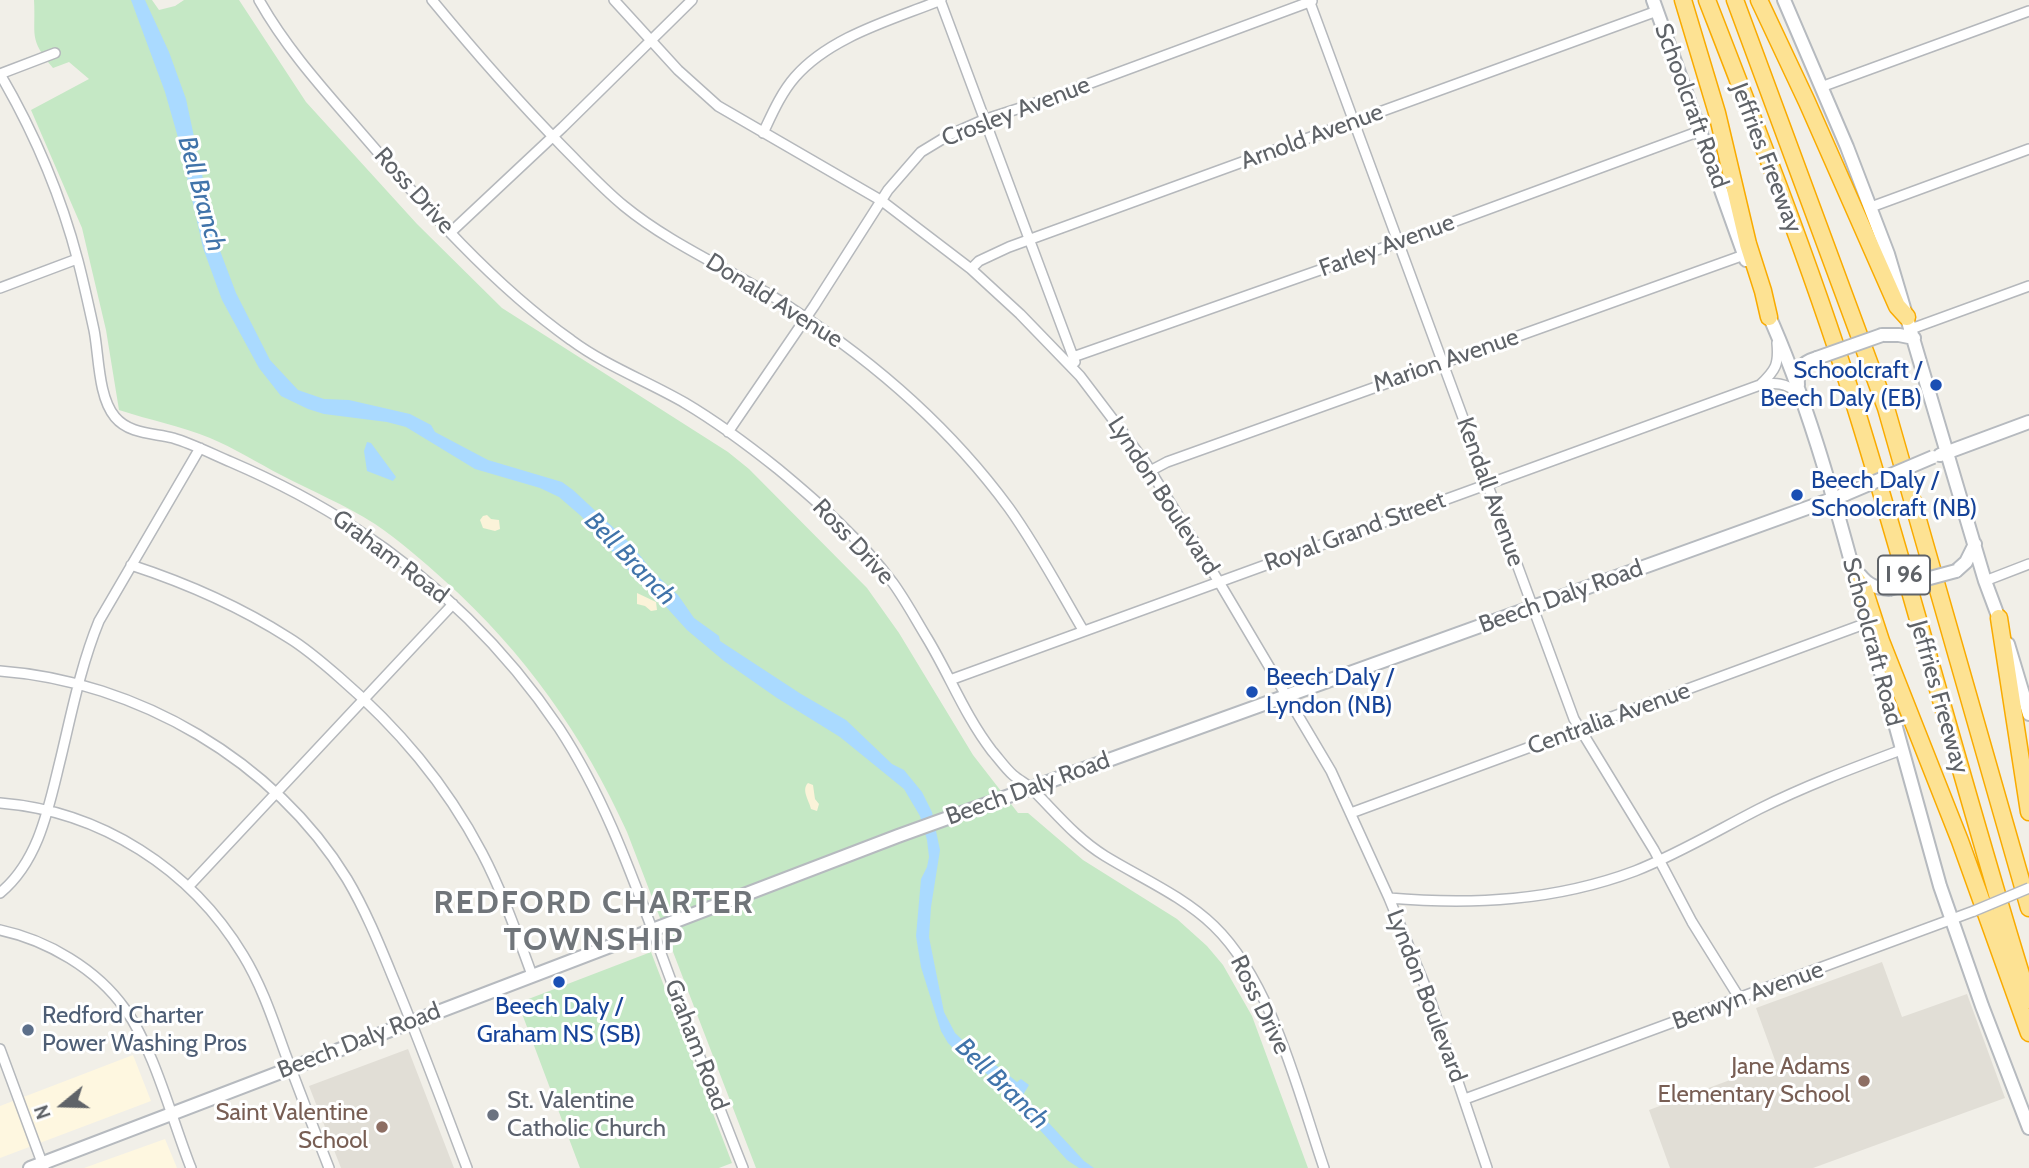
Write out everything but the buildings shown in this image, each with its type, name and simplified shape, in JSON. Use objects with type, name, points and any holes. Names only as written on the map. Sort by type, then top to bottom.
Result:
[{"type":"highway","points":[[1683,0],[1717,113],[1748,244],[1769,317]]},
{"type":"highway","name":"Jeffries Freeway","points":[[1707,0],[1807,266],[1860,422],[1993,885],[2029,1000]]},
{"type":"highway","name":"Jeffries Freeway","points":[[1735,0],[1886,408],[2029,908]]},
{"type":"highway","points":[[1759,0],[1897,306],[1911,328]]},
{"type":"highway","points":[[1853,571],[1864,589],[1881,641],[1961,841],[2029,1033]]},
{"type":"highway","points":[[1999,618],[2029,812]]},
{"type":"main road","points":[[1784,0],[1871,207],[1911,328],[1986,581],[2028,707]]},
{"type":"main road","name":"Schoolcraft Road","points":[[1655,5],[1744,255],[1840,496],[1853,571],[1901,750],[1952,921],[1983,1012],[2029,1128]]},
{"type":"main road","points":[[1799,394],[1800,366],[1882,335],[1899,335],[1911,328]]},
{"type":"main road","name":"Beech Daly Road","points":[[39,1167],[291,1067],[898,836],[1840,496],[1933,457],[2029,422]]},
{"type":"main road","points":[[1853,571],[1874,587],[1889,589],[1956,571],[1966,562],[1975,544]]},
{"type":"street","name":"Donald Avenue","points":[[432,0],[500,81],[610,194],[641,219],[746,279],[805,317],[863,359],[909,398],[974,466],[1008,508],[1039,554],[1083,631]]},
{"type":"street","name":"Lyndon Boulevard","points":[[614,0],[705,96],[763,133],[807,155],[882,201],[971,269],[1020,314],[1080,376],[1150,471],[1320,751],[1389,898],[1427,993],[1487,1168]]},
{"type":"street","points":[[451,232],[692,0]]},
{"type":"street","points":[[763,133],[790,84],[821,54],[858,33],[940,0],[1080,376]]},
{"type":"street","name":"Crosley Avenue","points":[[728,432],[898,177],[921,152],[949,135],[983,120],[1042,101],[1311,1]]},
{"type":"street","name":"Kendall Avenue","points":[[1311,1],[1558,679],[1580,729],[1740,999]]},
{"type":"street","name":"Ross Drive","points":[[261,3],[272,23],[315,79],[395,172],[516,296],[571,341],[614,367],[686,403],[806,492],[873,560],[905,601],[978,732],[1013,775],[1030,787],[1080,838],[1107,858],[1195,909],[1229,942],[1253,979],[1268,1011],[1324,1168]]},
{"type":"street","name":"Arnold Avenue","points":[[971,269],[988,256],[1029,240],[1355,122],[1655,5]]},
{"type":"street","points":[[1821,87],[2029,11]]},
{"type":"street","points":[[0,74],[55,52]]},
{"type":"street","name":"Graham Road","points":[[0,74],[49,174],[77,259],[94,329],[104,396],[111,413],[129,429],[176,439],[200,448],[276,482],[319,505],[396,555],[453,604],[519,675],[569,744],[619,841],[743,1168]]},
{"type":"street","name":"Farley Avenue","points":[[1073,357],[1700,131]]},
{"type":"street","points":[[1871,207],[2029,149]]},
{"type":"street","name":"Marion Avenue","points":[[1150,471],[1167,461],[1744,255]]},
{"type":"street","points":[[0,288],[77,259]]},
{"type":"street","points":[[1911,328],[2029,286]]},
{"type":"street","points":[[1760,385],[1774,372],[1778,354],[1776,338]]},
{"type":"street","name":"Royal Grand Street","points":[[950,680],[1760,385],[1781,383],[1799,394]]},
{"type":"street","points":[[0,893],[30,858],[40,835],[79,685],[99,621],[200,448]]},
{"type":"street","points":[[1986,581],[2029,564]]},
{"type":"street","points":[[131,565],[187,584],[275,629],[306,649],[364,699],[418,754],[453,803],[487,863],[532,975]]},
{"type":"street","points":[[188,886],[453,604]]},
{"type":"street","name":"Centralia Avenue","points":[[1351,813],[1867,623]]},
{"type":"street","points":[[0,671],[45,677],[126,699],[184,726],[233,758],[275,794],[316,836],[348,881],[373,931],[411,1021],[467,1168]]},
{"type":"street","points":[[1389,898],[1457,902],[1529,897],[1594,884],[1659,861],[1796,791],[1901,750]]},
{"type":"street","points":[[0,803],[47,809],[85,822],[123,840],[159,862],[188,886],[216,916],[244,957],[268,1005],[329,1168]]},
{"type":"street","name":"Berwyn Avenue","points":[[1465,1099],[1952,921],[2029,888]]},
{"type":"street","points":[[0,930],[38,942],[63,955],[85,970],[126,1009],[143,1042],[191,1168]]},
{"type":"street","points":[[0,1049],[39,1167]]},
{"type":"shaded area","name":"Jane Adams Elementary School","points":[[1882,962],[1902,1017],[1967,994],[2005,1098],[1813,1168],[1670,1168],[1649,1110],[1776,1063],[1756,1008]]},
{"type":"shaded area","name":"Saint Valentine School","points":[[408,1049],[454,1168],[341,1168],[309,1086]]},
{"type":"shaded area","points":[[133,1055],[151,1101],[0,1158],[0,1106]]},
{"type":"shaded area","points":[[165,1139],[177,1168],[84,1168]]},
{"type":"green space","points":[[34,0],[152,0],[159,10],[175,6],[184,0],[239,0],[306,102],[417,224],[502,308],[728,452],[749,469],[867,588],[899,633],[973,755],[1018,813],[1028,813],[1083,860],[1177,919],[1207,946],[1223,965],[1252,1016],[1308,1168],[756,1168],[627,832],[610,796],[571,729],[526,666],[474,608],[411,551],[375,524],[219,442],[119,410],[106,330],[82,228],[31,110],[89,79],[69,62],[53,68],[45,58],[35,36]]},
{"type":"green space","points":[[651,952],[732,1163],[719,1168],[580,1168],[518,1003]]},
{"type":"sand","points":[[487,515],[491,519],[499,520],[500,529],[495,531],[483,528],[480,520]]},
{"type":"sand","points":[[637,593],[656,602],[657,610],[651,611],[637,604]]},
{"type":"sand","points":[[808,783],[813,785],[815,799],[819,804],[817,811],[811,809],[806,795]]},
{"type":"water","name":"Bell Branch","points":[[131,0],[145,0],[169,52],[186,99],[216,240],[236,293],[270,360],[298,390],[324,399],[349,400],[410,414],[431,425],[435,432],[488,460],[562,482],[631,544],[653,572],[678,595],[694,618],[719,636],[720,641],[846,720],[892,764],[904,770],[922,792],[932,812],[940,850],[929,937],[944,1012],[955,1033],[976,1053],[1017,1082],[1021,1079],[1029,1085],[1023,1095],[1084,1161],[1094,1168],[1079,1168],[1067,1160],[996,1081],[956,1051],[941,1031],[921,967],[916,936],[921,879],[929,857],[927,840],[920,816],[904,789],[840,737],[724,661],[687,630],[640,578],[631,573],[581,516],[559,497],[540,488],[475,469],[406,427],[324,414],[281,396],[259,368],[222,300],[203,248],[165,92]]},
{"type":"water","points":[[367,442],[371,443],[396,477],[393,481],[367,471],[364,451]]},
{"type":"place","name":"Schoolcraft / Beech Daly (EB)","points":[[1936,385]]},
{"type":"place","name":"Beech Daly / Schoolcraft (NB)","points":[[1797,495]]},
{"type":"place","name":"Beech Daly / Lyndon (NB)","points":[[1252,692]]},
{"type":"place","name":"Beech Daly / Graham NS (SB)","points":[[559,982]]},
{"type":"place","name":"Redford Charter Power Washing Pros","points":[[28,1030]]},
{"type":"place","name":"Jane Adams Elementary School","points":[[1864,1081]]},
{"type":"place","name":"St. Valentine Catholic Church","points":[[493,1115]]},
{"type":"place","name":"Saint Valentine School","points":[[382,1127]]},
{"type":"district","name":"REDFORD CHARTER TOWNSHIP","points":[[594,922]]}]
